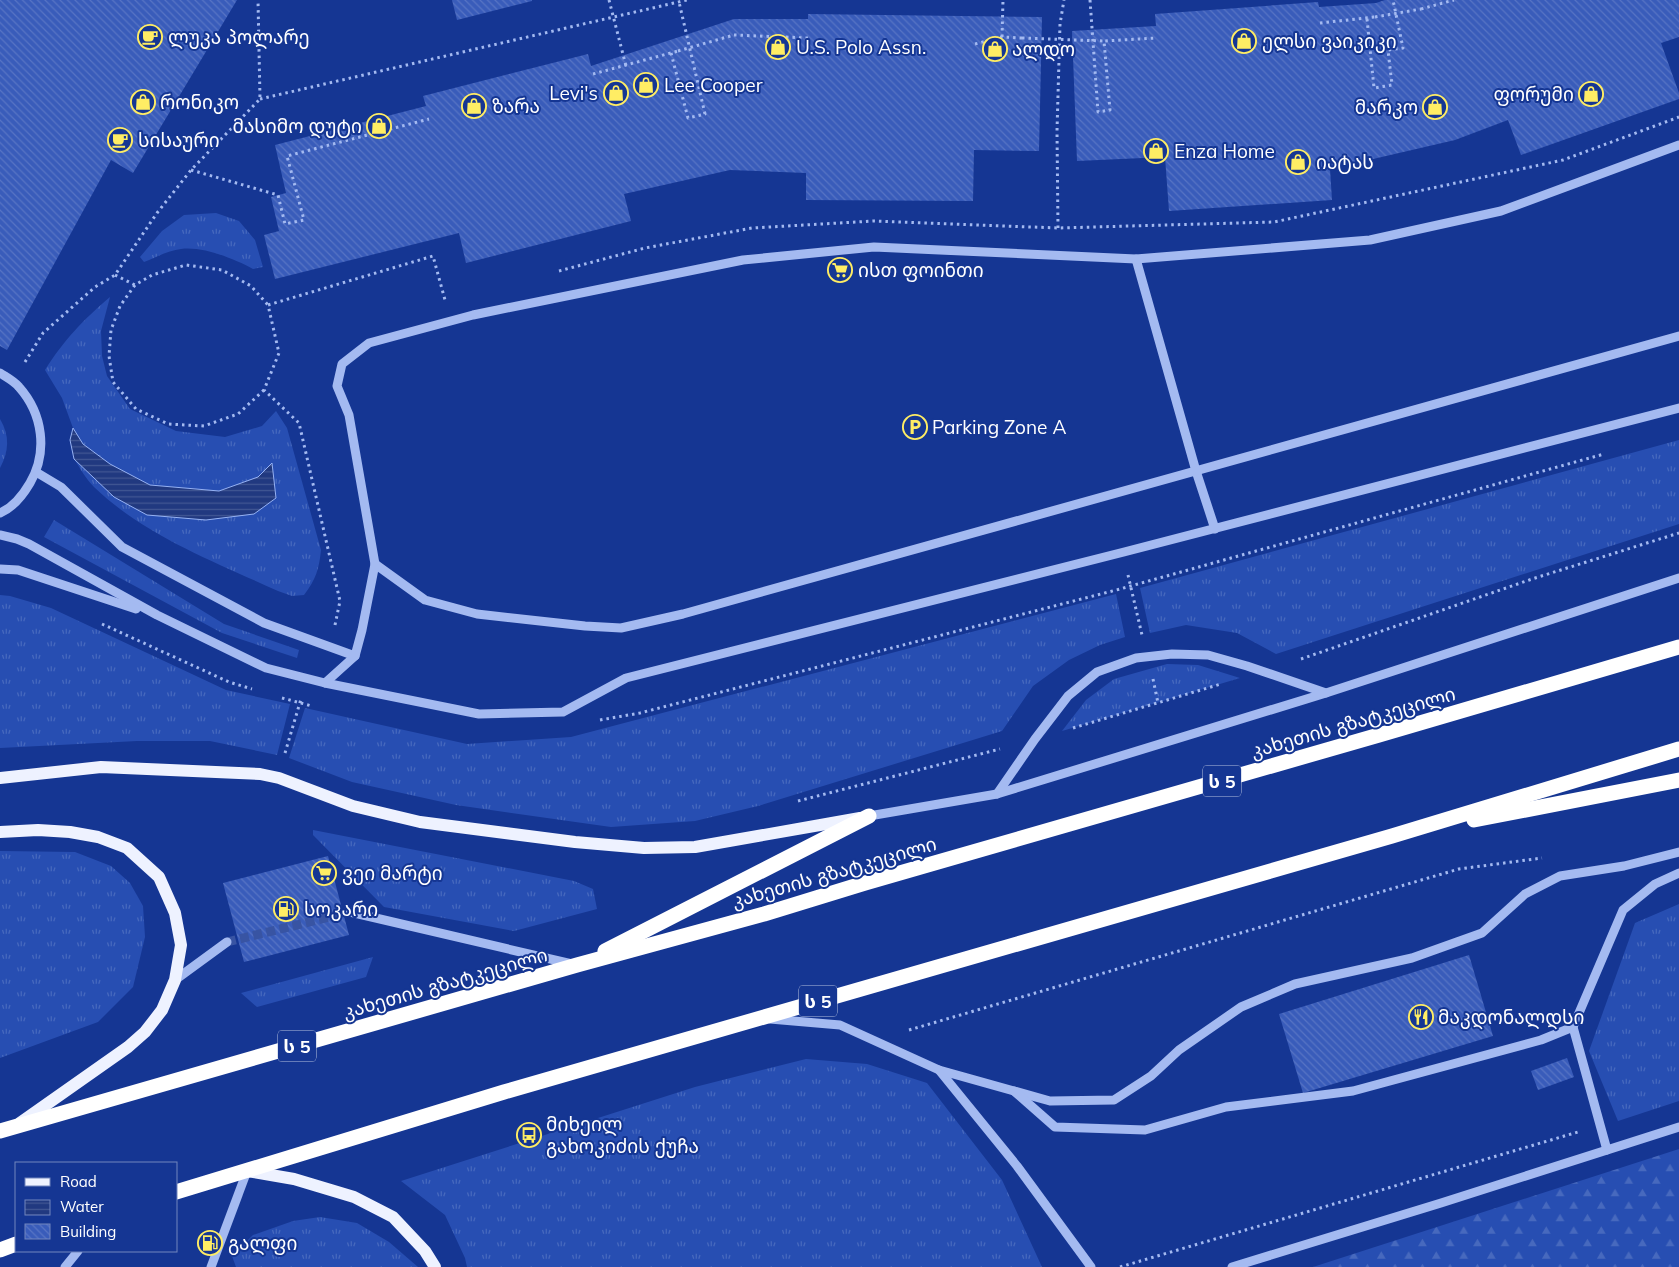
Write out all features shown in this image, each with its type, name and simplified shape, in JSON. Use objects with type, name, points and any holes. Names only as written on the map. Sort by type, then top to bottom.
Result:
[{"type":"highway","name":"კახეთის გზატკეცილი","points":[[0,1131],[764,914],[1679,647]]},
{"type":"highway","name":"ს 5","points":[[178,1191],[504,1092],[1392,836],[1679,749]]},
{"type":"highway","points":[[1392,836],[1679,780]]},
{"type":"highway","points":[[577,966],[869,816]]},
{"type":"highway","points":[[0,1250],[15,1244]]},
{"type":"main road","points":[[0,778],[101,766],[260,774],[278,778],[352,806],[420,822],[575,842],[644,848],[695,848],[869,816]]},
{"type":"main road","points":[[0,832],[38,830],[70,832],[98,837],[127,848],[159,877],[175,913],[181,945],[175,980],[162,1010],[145,1032],[128,1047],[17,1125]]},
{"type":"main road","points":[[247,1171],[294,1179],[354,1197],[378,1209],[393,1217],[425,1251],[435,1267]]},
{"type":"street","points":[[325,683],[355,656],[375,564],[349,415],[337,386],[342,364],[369,343],[473,315],[743,260],[874,247],[1136,259],[1370,240],[1502,211],[1679,145]]},
{"type":"street","points":[[1136,259],[1196,470],[1215,529]]},
{"type":"street","points":[[375,564],[425,600],[434,603],[477,614],[584,626],[620,628],[682,614],[1679,336]]},
{"type":"street","points":[[0,373],[17,385],[32,404],[40,426],[41,449],[36,472],[23,494],[0,513]]},
{"type":"street","points":[[0,535],[29,544],[157,615],[266,668],[325,683],[479,714],[563,712],[626,678],[1215,529],[1679,408]]},
{"type":"street","points":[[36,472],[61,487],[122,547],[264,623],[355,656]]},
{"type":"street","points":[[0,569],[18,570],[157,615]]},
{"type":"street","points":[[869,816],[997,794],[1326,693],[1679,578]]},
{"type":"street","points":[[997,794],[1068,696],[1097,672],[1136,658],[1172,654],[1208,655],[1263,671],[1326,693]]},
{"type":"street","points":[[757,1018],[840,1025],[939,1070],[1050,1100],[1114,1100],[1151,1076],[1179,1050],[1241,1007],[1295,984],[1412,958],[1482,933],[1525,894],[1560,876],[1624,866],[1679,852]]},
{"type":"street","points":[[1607,1150],[1573,1027],[1623,910],[1655,884],[1679,873]]},
{"type":"street","points":[[350,912],[577,966]]},
{"type":"street","points":[[175,980],[227,942]]},
{"type":"street","points":[[1012,1089],[1055,1127],[1145,1130],[1226,1107],[1353,1091],[1541,1040],[1573,1027]]},
{"type":"street","points":[[939,1070],[1017,1166],[1091,1267]]},
{"type":"street","points":[[1232,1267],[1679,1127]]},
{"type":"street","points":[[212,1267],[247,1171]]},
{"type":"street","points":[[65,1267],[77,1252]]},
{"type":"path","points":[[258,0],[260,99]]},
{"type":"path","points":[[609,0],[626,66]]},
{"type":"path","points":[[31,353],[44,333],[95,287],[115,274],[156,213],[191,170],[260,99],[687,0]]},
{"type":"path","points":[[1002,37],[1003,0]]},
{"type":"path","points":[[1058,228],[1057,131],[1060,24],[1064,0]]},
{"type":"path","points":[[1090,0],[1098,112],[1110,110],[1104,41]]},
{"type":"path","points":[[1367,18],[1374,88],[1392,86],[1388,50],[1403,48],[1392,0]]},
{"type":"path","points":[[1320,23],[1375,17],[1421,9],[1454,0]]},
{"type":"path","points":[[671,53],[688,118],[705,114],[679,2]]},
{"type":"path","points":[[593,74],[734,36],[808,38]]},
{"type":"path","points":[[975,44],[1002,37],[1104,41],[1157,38]]},
{"type":"path","points":[[191,170],[278,195],[286,224],[304,220],[287,156],[429,119]]},
{"type":"path","points":[[264,390],[238,414],[204,426],[168,424],[136,409],[113,382],[109,356],[111,330],[120,306],[135,285],[152,275],[186,265],[222,270],[251,286],[268,305]]},
{"type":"path","points":[[115,274],[135,285]]},
{"type":"path","points":[[1263,671],[1532,579],[1679,533]]},
{"type":"path","points":[[1124,552],[1130,586],[1158,703]]},
{"type":"path","points":[[328,622],[336,624]]},
{"type":"path","points":[[797,802],[1035,739],[1222,683]]},
{"type":"path","points":[[285,753],[301,697]]},
{"type":"path","points":[[875,1040],[1459,869],[1545,857]]},
{"type":"path","points":[[1120,1267],[1600,1126]]},
{"type":"green space","points":[[216,213],[239,221],[255,240],[263,267],[253,269],[237,261],[199,249],[172,251],[144,262],[140,257],[162,231],[184,215]]},
{"type":"green space","points":[[110,297],[101,331],[102,356],[107,376],[130,409],[176,431],[225,437],[262,426],[276,411],[287,428],[321,550],[316,574],[304,595],[292,596],[278,591],[158,534],[135,520],[88,481],[74,459],[114,497],[276,498],[272,464],[258,477],[219,491],[150,485],[110,464],[83,444],[73,428],[62,398],[45,370],[59,349],[75,331]]},
{"type":"green space","points":[[0,419],[7,437],[7,450],[0,468]]},
{"type":"green space","points":[[1679,440],[1679,524],[1276,654],[1237,633],[1186,625],[1150,633],[1140,588]]},
{"type":"green space","points":[[54,520],[224,624],[299,650],[297,658],[222,633],[44,537]]},
{"type":"green space","points":[[1116,594],[1125,637],[1100,645],[1069,660],[1033,686],[1002,731],[758,806],[695,821],[611,827],[456,805],[352,782],[289,758],[305,708],[467,744],[571,737]]},
{"type":"green space","points":[[0,595],[10,596],[51,608],[226,690],[290,704],[277,755],[210,741],[137,741],[0,748]]},
{"type":"green space","points":[[1167,664],[1198,665],[1240,678],[1062,731],[1086,700],[1114,679]]},
{"type":"green space","points":[[313,830],[574,881],[593,889],[597,909],[514,931],[384,907],[313,835]]},
{"type":"green space","points":[[0,851],[75,852],[111,866],[130,883],[143,906],[145,937],[133,987],[98,1022],[0,1058]]},
{"type":"green space","points":[[1679,904],[1679,1101],[1618,1121],[1589,1051],[1635,923]]},
{"type":"green space","points":[[373,957],[366,977],[257,1007],[241,993]]},
{"type":"green space","points":[[806,1059],[867,1064],[927,1083],[1002,1180],[1042,1267],[467,1267],[465,1258],[445,1215],[401,1181],[695,1087]]},
{"type":"green space","points":[[1679,1149],[1679,1267],[1313,1267]]},
{"type":"green space","points":[[320,1217],[357,1223],[389,1242],[418,1267],[236,1267],[232,1256],[253,1235],[293,1221]]},
{"type":"water","points":[[73,428],[83,444],[110,464],[150,485],[219,491],[258,477],[272,463],[276,498],[254,514],[206,520],[147,515],[114,497],[74,459],[70,440]]},
{"type":"building","points":[[0,0],[237,0],[133,173],[111,160],[7,350],[0,346]]},
{"type":"building","points":[[452,0],[532,0],[532,1],[457,20]]},
{"type":"building","points":[[1385,0],[1679,0],[1679,37],[1661,43],[1679,93],[1679,99],[1521,155],[1508,120],[1455,140],[1330,169],[1332,200],[1169,211],[1165,157],[1077,161],[1072,31],[1156,26],[1155,14],[1318,2],[1319,7],[1376,3]]},
{"type":"building","points":[[808,14],[1042,17],[1039,151],[974,150],[973,201],[806,200],[806,173],[730,170],[624,194],[631,221],[466,263],[459,233],[275,279],[264,235],[279,231],[271,197],[286,193],[275,145],[426,106],[423,96],[588,54],[591,66],[734,19],[808,19]]},
{"type":"building","name":"სოკარი","points":[[328,856],[349,935],[244,962],[223,883]]},
{"type":"building","points":[[1469,955],[1493,1036],[1303,1093],[1279,1014]]},
{"type":"building","points":[[1567,1058],[1574,1077],[1538,1090],[1531,1071]]},
{"type":"tunnel","points":[[227,942],[350,912]]},
{"type":"place","name":"ლუკა პოლარე","points":[[150,37]]},
{"type":"place","name":"ელსი ვაიკიკი","points":[[1244,41]]},
{"type":"place","name":"U.S. Polo Assn.","points":[[778,47]]},
{"type":"place","name":"ალდო","points":[[995,49]]},
{"type":"place","name":"Lee Cooper","points":[[646,85]]},
{"type":"place","name":"Levi's","points":[[616,93]]},
{"type":"place","name":"ფორუმი","points":[[1591,94]]},
{"type":"place","name":"რონიკო","points":[[143,102]]},
{"type":"place","name":"ზარა","points":[[474,106]]},
{"type":"place","name":"მარკო","points":[[1435,107]]},
{"type":"place","name":"მასიმო დუტი","points":[[379,126]]},
{"type":"place","name":"სისაური","points":[[120,140]]},
{"type":"place","name":"Enza Home","points":[[1156,151]]},
{"type":"place","name":"იატას","points":[[1298,162]]},
{"type":"place","name":"ისთ ფოინთი","points":[[840,270]]},
{"type":"place","name":"Parking Zone A","points":[[915,427]]},
{"type":"place","name":"ვეი მარტი","points":[[324,873]]},
{"type":"place","name":"სოკარი","points":[[286,909]]},
{"type":"place","name":"მაკდონალდსი","points":[[1421,1017]]},
{"type":"place","name":"მიხეილ გახოკიძის ქუჩა","points":[[529,1135]]},
{"type":"place","name":"გალფი","points":[[210,1243]]}]
